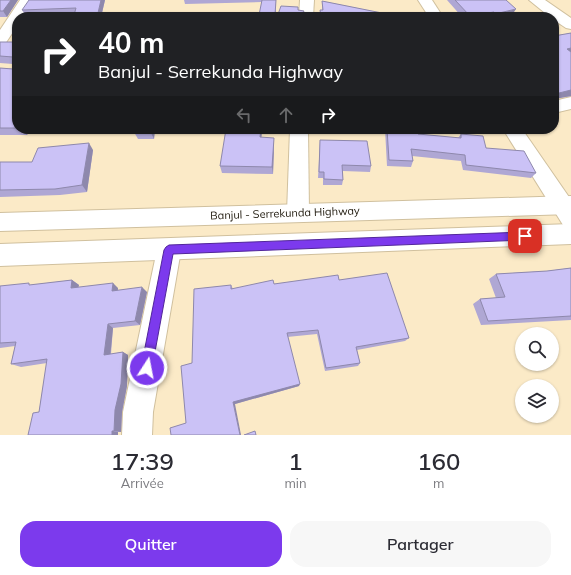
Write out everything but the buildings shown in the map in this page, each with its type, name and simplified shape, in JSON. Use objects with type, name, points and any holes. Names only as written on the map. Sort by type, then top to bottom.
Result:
[{"type":"main road","points":[[19,12],[27,0]]},
{"type":"main road","points":[[306,12],[307,0]]},
{"type":"main road","points":[[424,0],[432,12]]},
{"type":"main road","points":[[536,0],[553,12]]},
{"type":"main road","points":[[559,16],[571,25]]},
{"type":"main road","points":[[0,42],[12,23]]},
{"type":"main road","points":[[559,106],[571,103]]},
{"type":"main road","points":[[298,213],[299,134]]},
{"type":"main road","points":[[516,134],[568,209]]},
{"type":"main road","name":"Banjul - Serrekunda Highway","points":[[0,222],[298,213],[568,209]]},
{"type":"main road","points":[[0,255],[169,250],[571,234]]},
{"type":"main road","points":[[137,435],[138,412],[169,250]]},
{"type":"route","points":[[147,368],[169,250],[525,236]]}]
